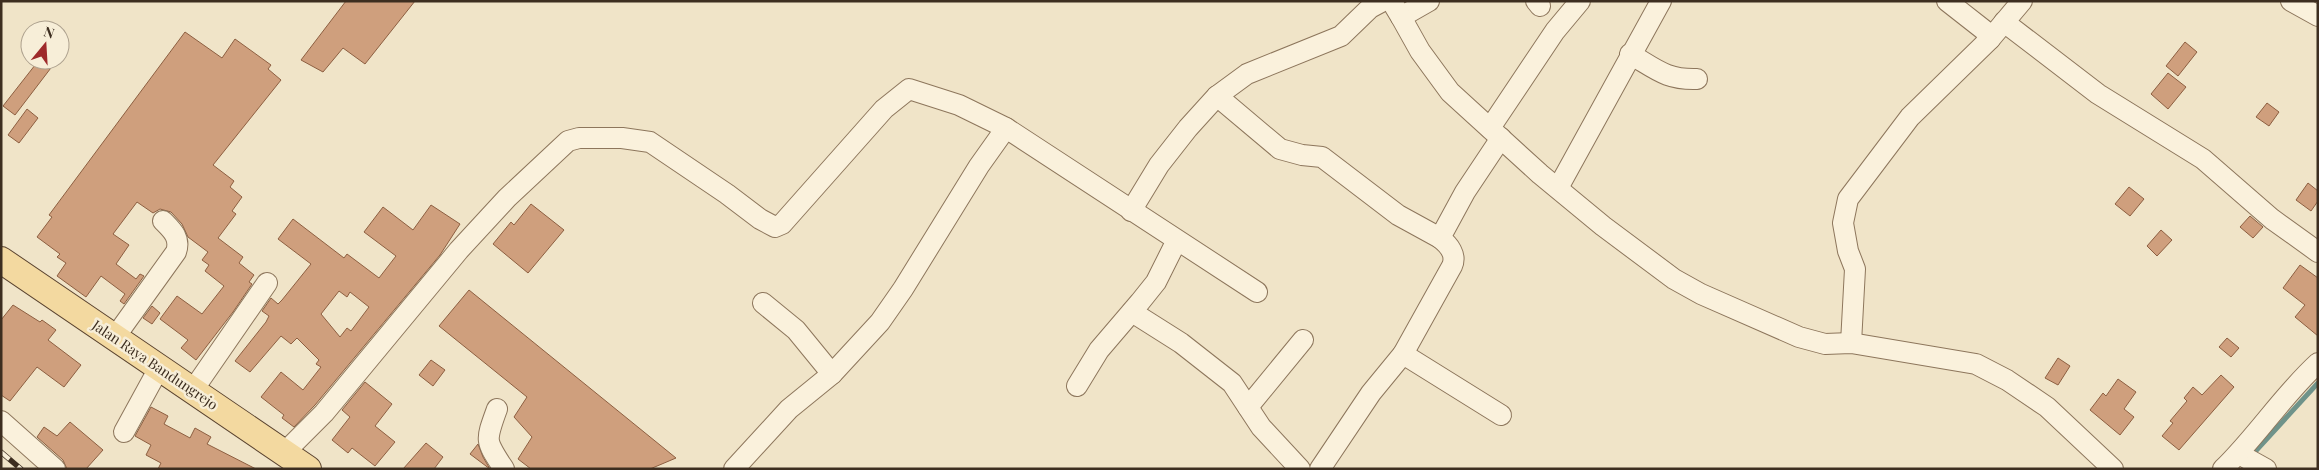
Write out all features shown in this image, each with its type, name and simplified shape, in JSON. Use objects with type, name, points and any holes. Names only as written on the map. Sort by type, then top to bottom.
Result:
[{"type":"main road","name":"Jalan Raya Bandungrejo","points":[[1,260],[308,469]]},
{"type":"street","points":[[1132,211],[1159,165],[1188,128],[1217,96],[1246,74],[1341,36],[1370,8],[1383,1]]},
{"type":"street","points":[[1429,1],[1396,9],[1420,51],[1450,92],[1558,188],[1646,259],[1674,279],[1701,294],[1799,337],[1825,344],[1851,343],[1976,364],[2007,380],[2047,408],[2113,469]]},
{"type":"street","points":[[1440,238],[1495,133],[1555,32],[1580,1]]},
{"type":"street","points":[[1558,188],[1630,54],[1661,1]]},
{"type":"street","points":[[1946,1],[1984,30],[1990,38]]},
{"type":"street","points":[[1851,343],[1855,269],[1848,251],[1843,223],[1848,199],[1910,117],[1990,38],[2022,1]]},
{"type":"street","points":[[2291,1],[2318,16]]},
{"type":"street","points":[[2004,22],[2098,94],[2203,159],[2272,219],[2318,252]]},
{"type":"street","points":[[1630,54],[1678,80],[1697,79]]},
{"type":"street","points":[[284,453],[324,412],[459,250],[507,198],[568,141],[579,138],[622,138],[650,142],[727,194],[760,219],[775,226],[782,224],[884,109],[909,89],[918,90],[959,105],[1006,128],[1257,292]]},
{"type":"street","points":[[1217,96],[1280,149],[1292,153],[1322,157],[1398,215],[1440,238],[1447,244],[1455,260],[1403,354],[1371,393],[1320,469]]},
{"type":"street","points":[[734,469],[789,409],[832,374],[880,322],[903,289],[979,166],[1006,128]]},
{"type":"street","points":[[115,338],[176,252],[178,241],[176,235],[163,220]]},
{"type":"street","points":[[1077,386],[1099,350],[1156,282],[1174,246],[1180,243]]},
{"type":"street","points":[[193,390],[268,283]]},
{"type":"street","points":[[763,303],[796,330],[832,374]]},
{"type":"street","points":[[1132,312],[1180,343],[1232,383],[1261,427],[1300,469]]},
{"type":"street","points":[[1248,407],[1303,340]]},
{"type":"street","points":[[1403,354],[1501,415]]},
{"type":"street","points":[[2222,469],[2239,454],[2303,376],[2318,363]]},
{"type":"street","points":[[124,432],[159,368]]},
{"type":"street","points":[[497,409],[487,436],[487,442],[504,469]]},
{"type":"street","points":[[1,421],[55,469]]},
{"type":"street","points":[[2239,454],[2266,469]]},
{"type":"building","points":[[346,1],[415,1],[365,64],[343,48],[323,72],[301,60]]},
{"type":"building","points":[[185,32],[222,58],[235,39],[271,65],[268,69],[281,80],[213,165],[234,181],[230,187],[242,197],[232,211],[236,214],[218,238],[243,257],[239,263],[254,275],[249,282],[252,284],[233,312],[196,360],[181,348],[188,340],[160,319],[177,296],[202,314],[224,286],[205,271],[209,265],[202,260],[208,252],[188,237],[182,224],[171,212],[160,209],[153,213],[137,202],[113,234],[129,245],[116,264],[136,279],[140,274],[144,276],[124,304],[120,301],[125,294],[101,276],[86,297],[57,276],[66,263],[57,257],[60,254],[37,237],[52,217],[49,215]]},
{"type":"building","points":[[2185,42],[2197,52],[2178,76],[2166,66]]},
{"type":"building","points":[[31,70],[49,70],[15,115],[3,106]]},
{"type":"building","points":[[2168,73],[2186,87],[2168,109],[2151,94]]},
{"type":"building","points":[[2267,103],[2279,112],[2269,126],[2256,117]]},
{"type":"building","points":[[27,109],[38,118],[19,143],[8,135]]},
{"type":"building","points":[[2308,183],[2318,191],[2318,201],[2311,211],[2296,200]]},
{"type":"building","points":[[2129,187],[2144,199],[2130,216],[2115,204]]},
{"type":"building","points":[[531,204],[564,230],[528,273],[493,244],[511,222],[514,225]]},
{"type":"building","points":[[431,205],[460,224],[440,255],[315,405],[294,427],[282,418],[284,415],[261,397],[281,372],[303,390],[321,367],[316,364],[319,360],[297,338],[291,344],[281,336],[250,372],[235,361],[266,322],[269,316],[262,311],[271,298],[278,304],[311,264],[278,239],[293,219],[344,258],[347,254],[379,278],[396,256],[364,232],[383,207],[413,230]],"holes":[[[339,291],[347,297],[350,292],[369,307],[351,331],[347,328],[340,337],[321,314]]]},
{"type":"building","points":[[2250,216],[2263,227],[2253,238],[2240,227]]},
{"type":"building","points":[[2161,230],[2172,240],[2157,256],[2147,246]]},
{"type":"building","points":[[2300,265],[2318,278],[2318,336],[2295,317],[2305,305],[2283,288]]},
{"type":"building","points":[[469,290],[676,458],[650,469],[531,469],[518,459],[532,437],[514,417],[527,397],[439,326]]},
{"type":"building","points":[[13,305],[40,322],[42,320],[56,330],[48,340],[81,365],[64,387],[37,367],[10,401],[1,395],[1,320]]},
{"type":"building","points":[[152,306],[160,313],[152,324],[143,318]]},
{"type":"building","points":[[2227,338],[2239,348],[2231,357],[2219,347]]},
{"type":"building","points":[[2058,358],[2070,366],[2058,385],[2045,378]]},
{"type":"building","points":[[431,360],[445,370],[433,386],[419,375]]},
{"type":"building","points":[[2221,375],[2234,387],[2179,450],[2162,436],[2173,423],[2170,421],[2187,401],[2184,398],[2193,387],[2202,395]]},
{"type":"building","points":[[2118,379],[2136,392],[2124,409],[2134,417],[2120,435],[2090,410],[2103,393],[2106,396]]},
{"type":"building","points":[[365,382],[392,404],[375,426],[395,442],[375,466],[352,448],[348,453],[332,440],[350,417],[342,410]]},
{"type":"building","points":[[151,407],[168,416],[164,424],[190,438],[195,428],[211,437],[207,444],[256,469],[158,469],[161,463],[146,455],[151,445],[135,436]]},
{"type":"building","points":[[70,422],[103,450],[86,469],[67,469],[63,460],[37,437],[44,427],[57,436]]},
{"type":"building","points":[[426,443],[443,457],[434,469],[403,469]]},
{"type":"building","points":[[478,444],[483,457],[490,469],[470,454]]},
{"type":"waterway","points":[[2252,455],[2318,383]]},
{"type":"railway","points":[[1,452],[21,469]]}]
